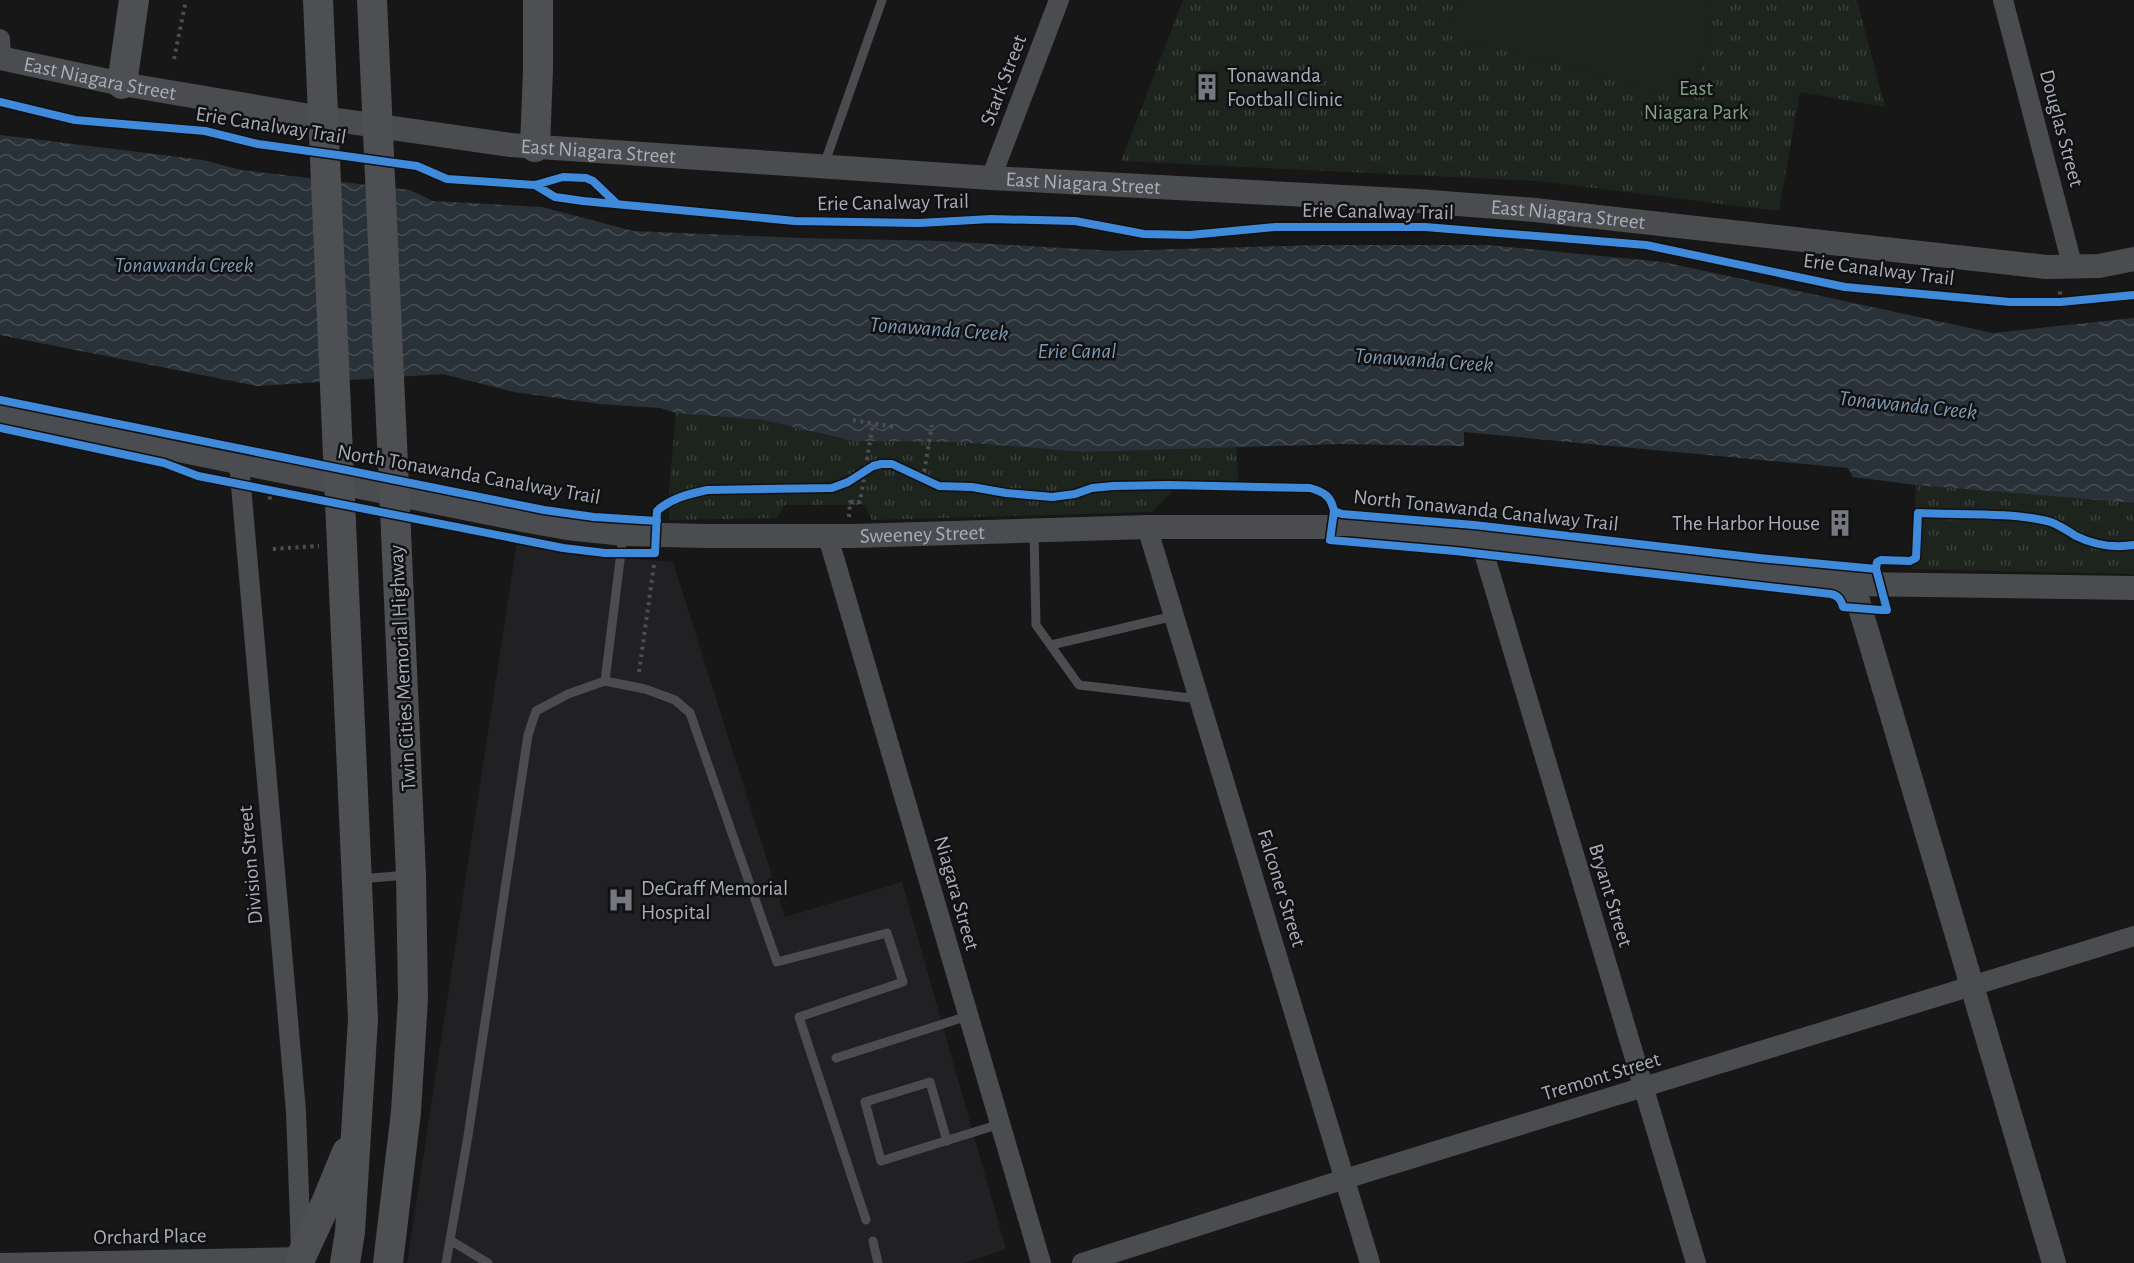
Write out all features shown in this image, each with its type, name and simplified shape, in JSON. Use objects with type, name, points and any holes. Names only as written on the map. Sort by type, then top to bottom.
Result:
[{"type":"main road","points":[[122,84],[134,0]]},
{"type":"main road","points":[[318,0],[363,1019],[350,1232],[345,1263]]},
{"type":"main road","name":"Twin Cities Memorial Highway","points":[[372,0],[411,875],[413,999],[411,1060],[394,1224],[387,1263]]},
{"type":"main road","points":[[534,147],[538,69],[538,0]]},
{"type":"main road","points":[[300,1260],[326,1203],[357,1124]]},
{"type":"street","name":"Stark Street","points":[[991,178],[1059,0]]},
{"type":"street","name":"Douglas Street","points":[[2003,0],[2073,268]]},
{"type":"street","name":"East Niagara Street","points":[[0,52],[122,84],[316,117],[534,147],[991,178],[1418,201],[1535,210],[2046,267],[2099,266],[2134,259]]},
{"type":"street","name":"Sweeney Street","points":[[0,414],[240,473],[528,521],[624,534],[828,537],[1147,527],[1331,527],[1480,540],[1853,584],[2134,588]]},
{"type":"street","name":"Division Street","points":[[240,473],[296,1111],[300,1260]]},
{"type":"street","name":"Falconer Street","points":[[1147,527],[1370,1263]]},
{"type":"street","name":"Niagara Street","points":[[828,537],[1041,1263]]},
{"type":"street","name":"Bryant Street","points":[[1480,540],[1696,1263]]},
{"type":"street","points":[[1853,584],[2054,1263]]},
{"type":"street","name":"Tremont Street","points":[[1082,1263],[1345,1179],[2134,936]]},
{"type":"street","name":"Orchard Place","points":[[0,1263],[300,1260]]},
{"type":"lane","points":[[823,166],[882,0]]},
{"type":"lane","points":[[1034,530],[1036,625],[1078,685],[1199,699]]},
{"type":"lane","points":[[605,681],[624,534]]},
{"type":"lane","points":[[1051,645],[1174,615]]},
{"type":"lane","points":[[446,1263],[468,1136],[528,735],[536,711],[568,694],[605,681],[645,689],[675,700],[690,713],[777,962],[888,933],[903,982],[800,1017],[866,1220]]},
{"type":"lane","points":[[357,879],[411,875]]},
{"type":"lane","points":[[836,1058],[968,1016]]},
{"type":"lane","points":[[947,1141],[930,1082],[865,1102],[881,1161],[947,1141],[1000,1124]]},
{"type":"lane","points":[[450,1240],[489,1263]]},
{"type":"lane","points":[[873,1241],[879,1263]]},
{"type":"path","points":[[174,59],[186,0]]},
{"type":"path","points":[[2050,302],[2071,302]]},
{"type":"path","points":[[853,420],[895,427]]},
{"type":"path","points":[[849,522],[850,502],[860,502],[869,468],[873,423]]},
{"type":"path","points":[[913,474],[927,481],[932,425]]},
{"type":"path","points":[[857,476],[869,468]]},
{"type":"path","points":[[240,473],[273,490],[270,500]]},
{"type":"path","points":[[273,549],[319,546]]},
{"type":"path","points":[[639,672],[654,565]]},
{"type":"shaded area","name":"DeGraff Memorial Hospital","points":[[517,542],[577,554],[673,562],[785,917],[902,882],[1006,1249],[964,1263],[407,1263]]},
{"type":"green space","name":"East Niagara Park","points":[[1183,0],[1857,0],[1885,107],[1800,92],[1779,211],[1537,181],[1121,161]]},
{"type":"green space","points":[[1458,0],[1707,0],[1707,34],[1696,90],[1683,96],[1461,39],[1452,21]]},
{"type":"green space","points":[[676,413],[763,420],[854,441],[960,442],[1083,452],[1236,446],[1239,489],[1174,490],[1152,512],[872,520],[865,505],[785,505],[777,518],[669,520],[669,490]]},
{"type":"green space","points":[[1916,485],[2134,503],[2134,574],[1912,569]]},
{"type":"water","name":"Erie Canal","points":[[0,135],[203,160],[241,170],[410,190],[433,201],[542,207],[633,231],[942,241],[1113,251],[1318,245],[1487,245],[1663,262],[1993,333],[2134,318],[2134,503],[1916,485],[1853,477],[1848,468],[1464,432],[1464,446],[1340,444],[1083,452],[960,442],[854,441],[763,420],[676,413],[660,408],[600,404],[514,392],[443,374],[257,386],[0,335]]},
{"type":"cycle path","name":"Erie Canalway Trail","points":[[0,102],[75,120],[205,131],[258,144],[417,166],[447,179],[535,185],[563,177],[586,178],[593,181],[617,204]]},
{"type":"cycle path","name":"Erie Canalway Trail","points":[[535,185],[555,197],[583,201],[795,221],[919,223],[991,219],[1075,221],[1144,234],[1190,235],[1275,227],[1425,227],[1646,245],[1845,287],[2010,302],[2060,302],[2134,295]]},
{"type":"cycle path","name":"North Tonawanda Canalway Trail","points":[[0,400],[544,510],[594,517],[657,521]]},
{"type":"cycle path","points":[[0,428],[164,463],[198,476],[563,548],[605,553],[655,553],[657,511],[668,503],[687,495],[707,490],[832,488],[881,464],[892,464],[939,486],[972,487],[1052,497],[1113,486],[1310,488],[1326,495],[1334,511]]},
{"type":"cycle path","points":[[1334,511],[1330,540],[1455,551],[1831,594],[1839,599],[1843,607],[1881,610],[1887,610],[1876,569],[1877,562],[1881,560],[1910,561],[1916,558],[1918,513],[2032,518],[2054,523],[2076,536],[2097,544],[2134,545]]},
{"type":"cycle path","name":"North Tonawanda Canalway Trail","points":[[1334,511],[1342,514],[1474,525],[1876,569]]},
{"type":"place","name":"Tonawanda Football Clinic","points":[[1207,87]]},
{"type":"place","name":"The Harbor House","points":[[1840,523]]},
{"type":"place","name":"DeGraff Memorial Hospital","points":[[621,900]]},
{"type":"water label","name":"Tonawanda Creek","points":[[184,264]]},
{"type":"water label","name":"Tonawanda Creek","points":[[939,328]]},
{"type":"water label","name":"Tonawanda Creek","points":[[1424,359]]},
{"type":"water label","name":"Tonawanda Creek","points":[[1908,404]]}]
